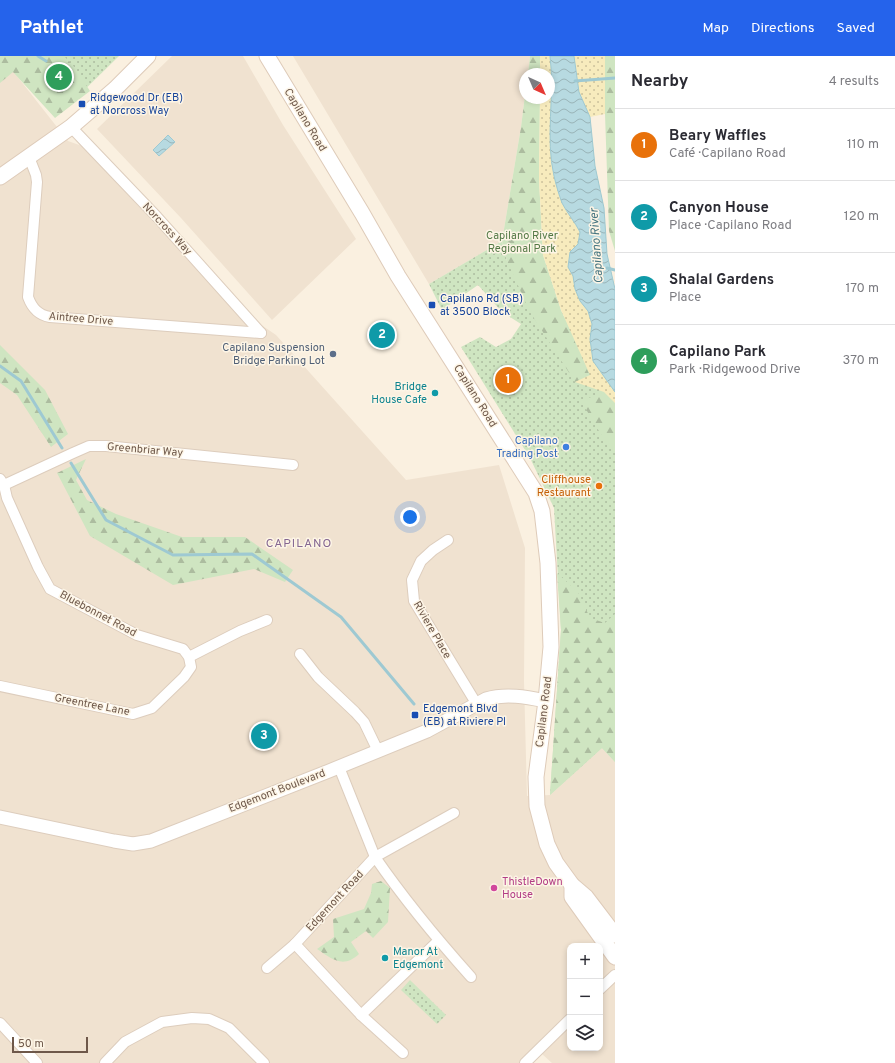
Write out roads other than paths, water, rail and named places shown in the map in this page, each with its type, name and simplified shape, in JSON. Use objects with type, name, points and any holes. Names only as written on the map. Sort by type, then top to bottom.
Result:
[{"type":"main road","name":"Capilano Road","points":[[267,56],[362,213],[398,276],[536,493],[542,511],[548,563],[551,647],[546,701],[536,777],[537,806],[547,844],[556,863],[572,885],[586,897],[615,935]]},
{"type":"main road","points":[[0,177],[71,127],[115,89],[145,58]]},
{"type":"main road","name":"Capilano Road","points":[[572,885],[572,897],[615,957]]},
{"type":"main road","points":[[582,911],[593,917],[610,939],[615,942]]},
{"type":"street","name":"Norcross Way","points":[[71,127],[157,217],[262,333]]},
{"type":"street","name":"Aintree Drive","points":[[29,157],[37,182],[28,297],[30,304],[40,314],[50,317],[262,333]]},
{"type":"street","name":"Greenbriar Way","points":[[2,482],[89,446],[106,446],[293,465]]},
{"type":"street","name":"Bluebonnet Road","points":[[2,482],[4,501],[50,589],[137,635],[183,649],[190,662]]},
{"type":"street","name":"Riviere Place","points":[[448,540],[433,550],[421,561],[412,580],[414,601],[476,703]]},
{"type":"street","points":[[190,662],[240,631],[267,620]]},
{"type":"street","points":[[300,654],[318,677],[364,722],[378,751]]},
{"type":"street","name":"Greentree Lane","points":[[0,686],[133,714],[152,708],[184,677],[190,662]]},
{"type":"street","name":"Edgemont Boulevard","points":[[0,817],[114,842],[133,844],[151,840],[339,767],[427,731],[476,703],[493,697],[520,696],[546,701]]},
{"type":"street","points":[[339,767],[375,857],[438,941],[471,977]]},
{"type":"street","name":"Edgemont Road","points":[[267,968],[295,944],[375,857],[454,813]]},
{"type":"street","points":[[361,1015],[438,941]]},
{"type":"street","points":[[295,944],[361,1015],[404,1053]]},
{"type":"street","points":[[603,987],[615,975]]},
{"type":"street","points":[[105,1063],[125,1042],[162,1022],[192,1018],[209,1019],[229,1028],[264,1063]]},
{"type":"street","points":[[525,1063],[567,1022]]},
{"type":"street","points":[[0,1023],[37,1063]]},
{"type":"water","name":"Capilano River","points":[[550,56],[574,56],[579,92],[590,117],[595,166],[604,208],[607,254],[615,289],[615,392],[593,361],[590,339],[592,324],[588,311],[580,301],[575,289],[573,276],[568,267],[570,252],[578,244],[580,232],[562,203],[551,162],[551,104],[555,104],[555,68],[551,68]]},
{"type":"water","points":[[168,135],[175,142],[159,156],[153,150]]},
{"type":"waterway","points":[[38,56],[46,61]]},
{"type":"waterway","points":[[575,81],[615,78]]},
{"type":"waterway","name":"Capilano River","points":[[607,268],[615,270]]},
{"type":"waterway","points":[[0,366],[21,381],[62,448]]},
{"type":"waterway","points":[[71,463],[106,520],[173,555],[252,554],[341,617],[414,704]]},
{"type":"place","name":"Capilano Park","points":[[59,77]]},
{"type":"place","name":"Ridgewood Dr (EB) at Norcross Way","points":[[82,104]]},
{"type":"place","name":"Capilano Rd (SB) at 3500 Block","points":[[432,305]]},
{"type":"place","name":"Canyon House","points":[[382,335]]},
{"type":"place","name":"Capilano Suspension Bridge Parking Lot","points":[[333,354]]},
{"type":"place","name":"Beary Waffles","points":[[508,380]]},
{"type":"place","name":"Bridge House Cafe","points":[[435,393]]},
{"type":"place","name":"Capilano Trading Post","points":[[566,447]]},
{"type":"place","name":"Cliffhouse Restaurant","points":[[599,486]]},
{"type":"place","name":"Edgemont Blvd (EB) at Riviere Pl","points":[[415,715]]},
{"type":"place","name":"Shalal Gardens","points":[[264,736]]},
{"type":"place","name":"ThistleDown House","points":[[494,888]]},
{"type":"place","name":"Manor At Edgemont","points":[[385,958]]},
{"type":"district","name":"CAPILANO","points":[[299,544]]},
{"type":"park label","name":"Capilano River Regional Park","points":[[522,242]]}]
